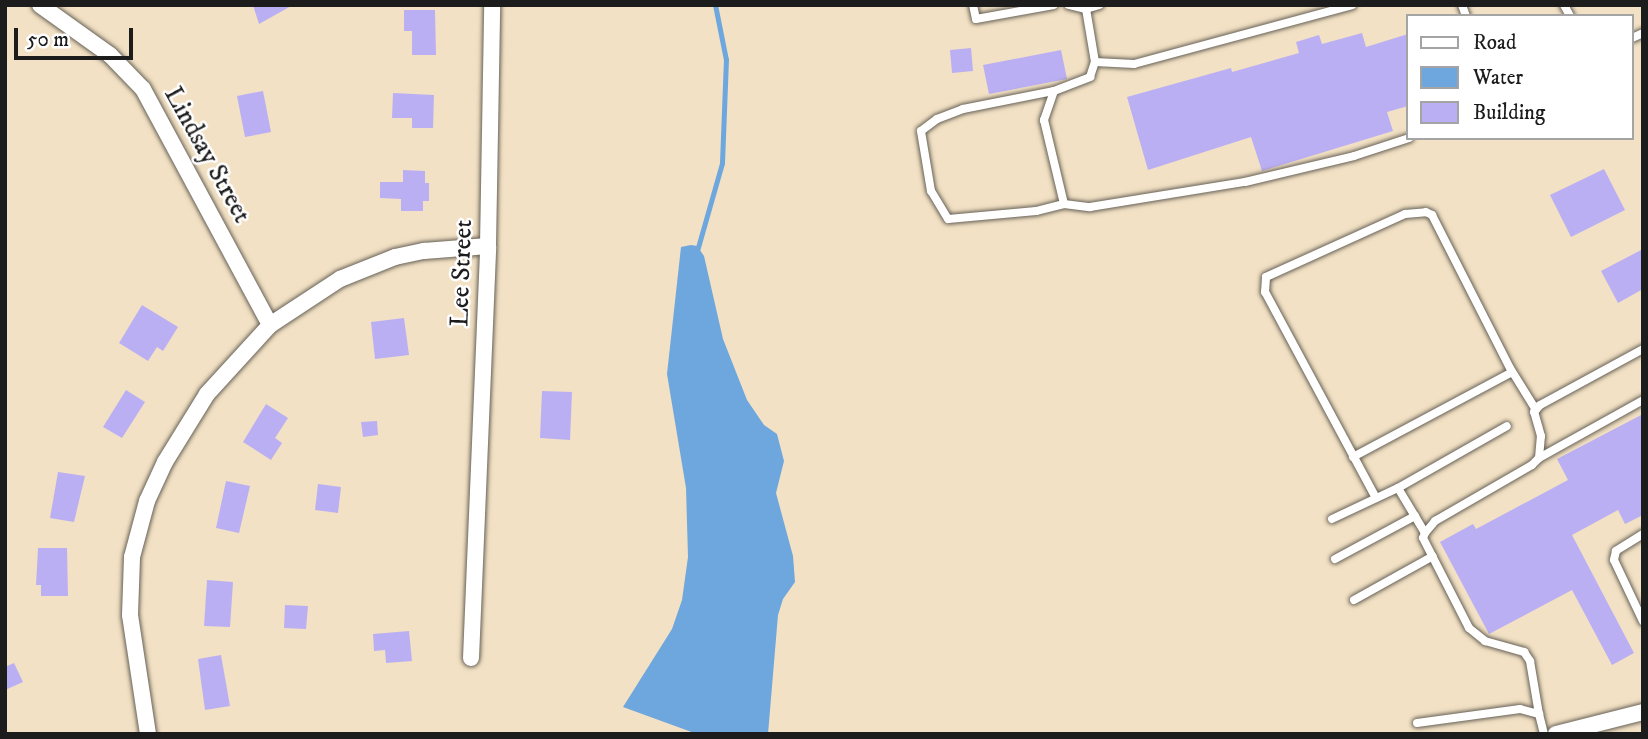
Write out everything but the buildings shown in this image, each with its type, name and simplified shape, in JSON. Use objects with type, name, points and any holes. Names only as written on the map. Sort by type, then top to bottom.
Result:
[{"type":"street","name":"Lindsay Street","points":[[40,5],[110,55],[143,89],[270,325]]},
{"type":"street","name":"Lee Street","points":[[471,658],[488,247],[492,5]]},
{"type":"street","points":[[148,734],[130,615],[129,587],[138,529],[164,462],[207,394],[270,325],[340,279],[395,257],[424,251],[488,247]]},
{"type":"street","points":[[1556,734],[1643,712]]},
{"type":"lane","points":[[974,5],[975,19],[1054,5]]},
{"type":"lane","points":[[1068,5],[1086,9],[1099,5]]},
{"type":"lane","points":[[1096,62],[1134,64],[1322,9],[1352,5]]},
{"type":"lane","points":[[1086,9],[1096,62],[1090,77],[1054,92],[963,109],[937,119],[921,131],[931,191],[948,219],[1036,211],[1064,204],[1090,207],[1245,182],[1354,156],[1406,139]]},
{"type":"lane","points":[[1054,92],[1044,120],[1064,204]]},
{"type":"lane","points":[[1376,498],[1265,292],[1266,276],[1405,214],[1426,212],[1432,215],[1513,372],[1536,410],[1542,451],[1532,466],[1435,521],[1423,538],[1469,628],[1477,637],[1524,652],[1530,661],[1538,714],[1544,734]]},
{"type":"lane","points":[[1536,410],[1553,395],[1643,349]]},
{"type":"lane","points":[[1353,457],[1513,372]]},
{"type":"lane","points":[[1539,458],[1643,400]]},
{"type":"lane","points":[[1332,519],[1398,488],[1507,425]]},
{"type":"lane","points":[[1398,488],[1426,533]]},
{"type":"lane","points":[[1335,559],[1415,516]]},
{"type":"lane","points":[[1643,534],[1616,551],[1614,560],[1643,621]]},
{"type":"lane","points":[[1354,600],[1433,556]]},
{"type":"lane","points":[[1416,723],[1520,709],[1538,714]]},
{"type":"water","points":[[697,246],[704,256],[723,339],[747,400],[764,425],[777,434],[784,461],[776,493],[793,556],[795,582],[783,599],[778,615],[768,734],[697,734],[623,707],[672,629],[682,600],[688,557],[686,488],[667,374],[681,247]]},
{"type":"waterway","points":[[697,251],[722,163],[726,60],[715,5]]}]
